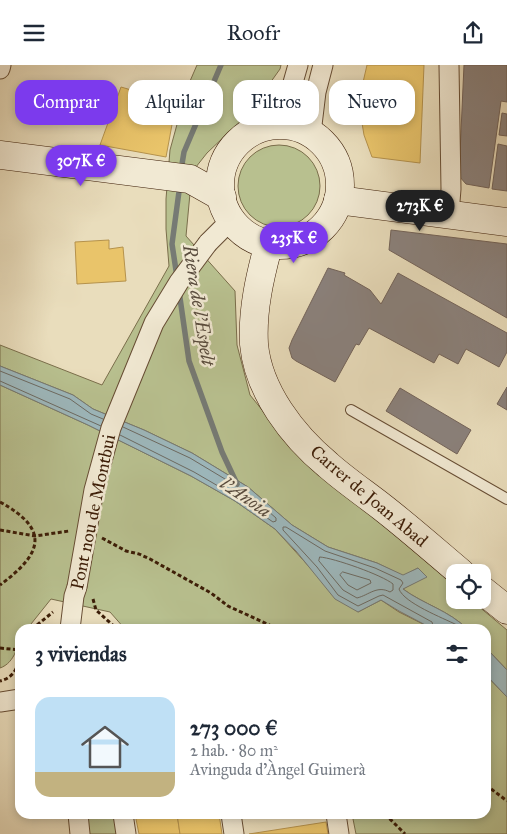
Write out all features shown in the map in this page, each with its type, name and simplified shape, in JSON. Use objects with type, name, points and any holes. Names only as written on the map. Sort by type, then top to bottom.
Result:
[{"type":"street","points":[[0,69],[1,65]]},
{"type":"street","points":[[294,80],[298,65]]},
{"type":"street","points":[[311,133],[316,92],[323,65]]},
{"type":"street","points":[[449,65],[451,189],[449,214]]},
{"type":"street","points":[[0,155],[203,188],[220,182],[223,167],[229,153],[243,138],[261,128],[281,125],[291,126],[311,133],[323,142],[332,155],[338,169],[340,185],[338,200],[324,226],[312,235],[291,243],[269,243],[254,239],[242,231],[203,188]]},
{"type":"street","name":"Pont nou de Montbui","points":[[71,624],[94,490],[111,428],[154,323],[178,282],[208,243],[203,188]]},
{"type":"street","points":[[338,200],[507,222]]},
{"type":"street","name":"Carrer de Joan Abad","points":[[269,243],[254,314],[254,345],[260,372],[270,395],[301,439],[327,465],[383,508],[450,564]]},
{"type":"street","points":[[491,597],[507,610]]},
{"type":"street","points":[[0,702],[15,700]]},
{"type":"street","points":[[78,819],[80,834]]},
{"type":"street","points":[[124,819],[126,834]]},
{"type":"street","points":[[232,819],[234,834]]},
{"type":"street","points":[[337,819],[339,834]]},
{"type":"lane","points":[[351,410],[507,499]]},
{"type":"path","points":[[0,502],[24,518],[35,536],[33,553],[13,575],[0,585]]},
{"type":"path","points":[[0,530],[35,536],[76,531],[106,539],[126,551],[150,559],[211,593],[228,606],[267,624]]},
{"type":"path","points":[[0,648],[15,650]]},
{"type":"path","points":[[0,681],[8,679],[15,668]]},
{"type":"path","points":[[491,789],[507,801]]},
{"type":"path","points":[[390,819],[406,834]]},
{"type":"green space","points":[[197,65],[281,65],[272,80],[233,80],[233,125],[236,125],[207,153],[192,172],[186,236],[235,291],[237,345],[250,395],[296,452],[446,578],[446,609],[482,609],[507,630],[507,670],[491,653],[491,624],[461,624],[445,612],[403,589],[426,576],[418,568],[403,576],[377,563],[328,547],[292,525],[248,487],[192,453],[144,430],[93,409],[73,395],[0,366],[0,345],[102,385],[169,266],[166,199],[170,150],[177,125],[223,125],[223,80],[190,80]]},
{"type":"green space","points":[[279,145],[295,148],[308,157],[317,170],[320,186],[317,202],[308,215],[295,224],[279,227],[263,224],[250,215],[241,202],[238,186],[241,170],[250,157],[263,148]]},
{"type":"green space","points":[[0,385],[88,425],[191,476],[235,501],[275,529],[313,571],[358,612],[381,600],[423,624],[121,624],[110,612],[51,599],[31,624],[15,624],[15,654],[9,662],[0,668]]},
{"type":"green space","points":[[491,680],[507,697],[507,834],[356,834],[353,819],[491,819]]},
{"type":"green space","points":[[85,819],[118,819],[120,834],[87,834]]},
{"type":"water","name":"l'Anoia","points":[[0,366],[73,395],[93,409],[144,430],[192,453],[248,487],[292,525],[328,547],[377,563],[403,575],[418,568],[427,577],[403,589],[445,612],[461,624],[424,624],[381,600],[358,612],[335,599],[296,551],[275,529],[235,501],[191,476],[88,425],[0,385]]},
{"type":"water","points":[[491,653],[507,670],[507,697],[491,680]]},
{"type":"building: Viviendas","points":[[367,65],[424,65],[420,163],[372,157],[362,125],[415,125],[415,80],[364,80]]},
{"type":"building: Viviendas","points":[[121,87],[128,89],[128,125],[172,125],[166,157],[100,145],[107,125],[118,125],[118,95]]},
{"type":"building: Viviendas","points":[[109,240],[109,249],[123,247],[126,281],[77,284],[75,242]]},
{"type":"building: Viviendas","points":[[136,819],[178,819],[180,834],[139,834]]},
{"type":"building: Viviendas","points":[[178,819],[220,819],[222,834],[180,834]]},
{"type":"building: Viviendas","points":[[326,822],[328,834],[249,834]]},
{"type":"building: Industria","points":[[464,65],[507,65],[507,102],[501,101],[489,188],[466,184],[459,176]]},
{"type":"building: Industria","points":[[502,113],[507,114],[507,136],[499,135]]},
{"type":"building: Industria","points":[[498,144],[507,146],[507,191],[492,189]]},
{"type":"building: Industria","points":[[391,230],[507,244],[507,318],[389,250]]},
{"type":"building: Industria","points":[[328,268],[345,273],[344,275],[370,290],[381,304],[398,273],[507,333],[507,352],[499,367],[466,349],[458,364],[439,354],[434,363],[369,328],[359,345],[356,344],[335,382],[296,361],[292,358],[289,348]]},
{"type":"building: Industria","points":[[507,387],[507,410],[497,404]]},
{"type":"building: Industria","points":[[400,388],[471,430],[457,454],[386,411]]},
{"type":"waterway","name":"Riera de l'Espelt","points":[[181,170],[184,152],[221,65]]},
{"type":"waterway","name":"Riera de l'Espelt","points":[[177,277],[172,244],[180,184]]},
{"type":"waterway","name":"Riera de l'Espelt","points":[[179,291],[189,361],[222,452],[237,484]]}]
